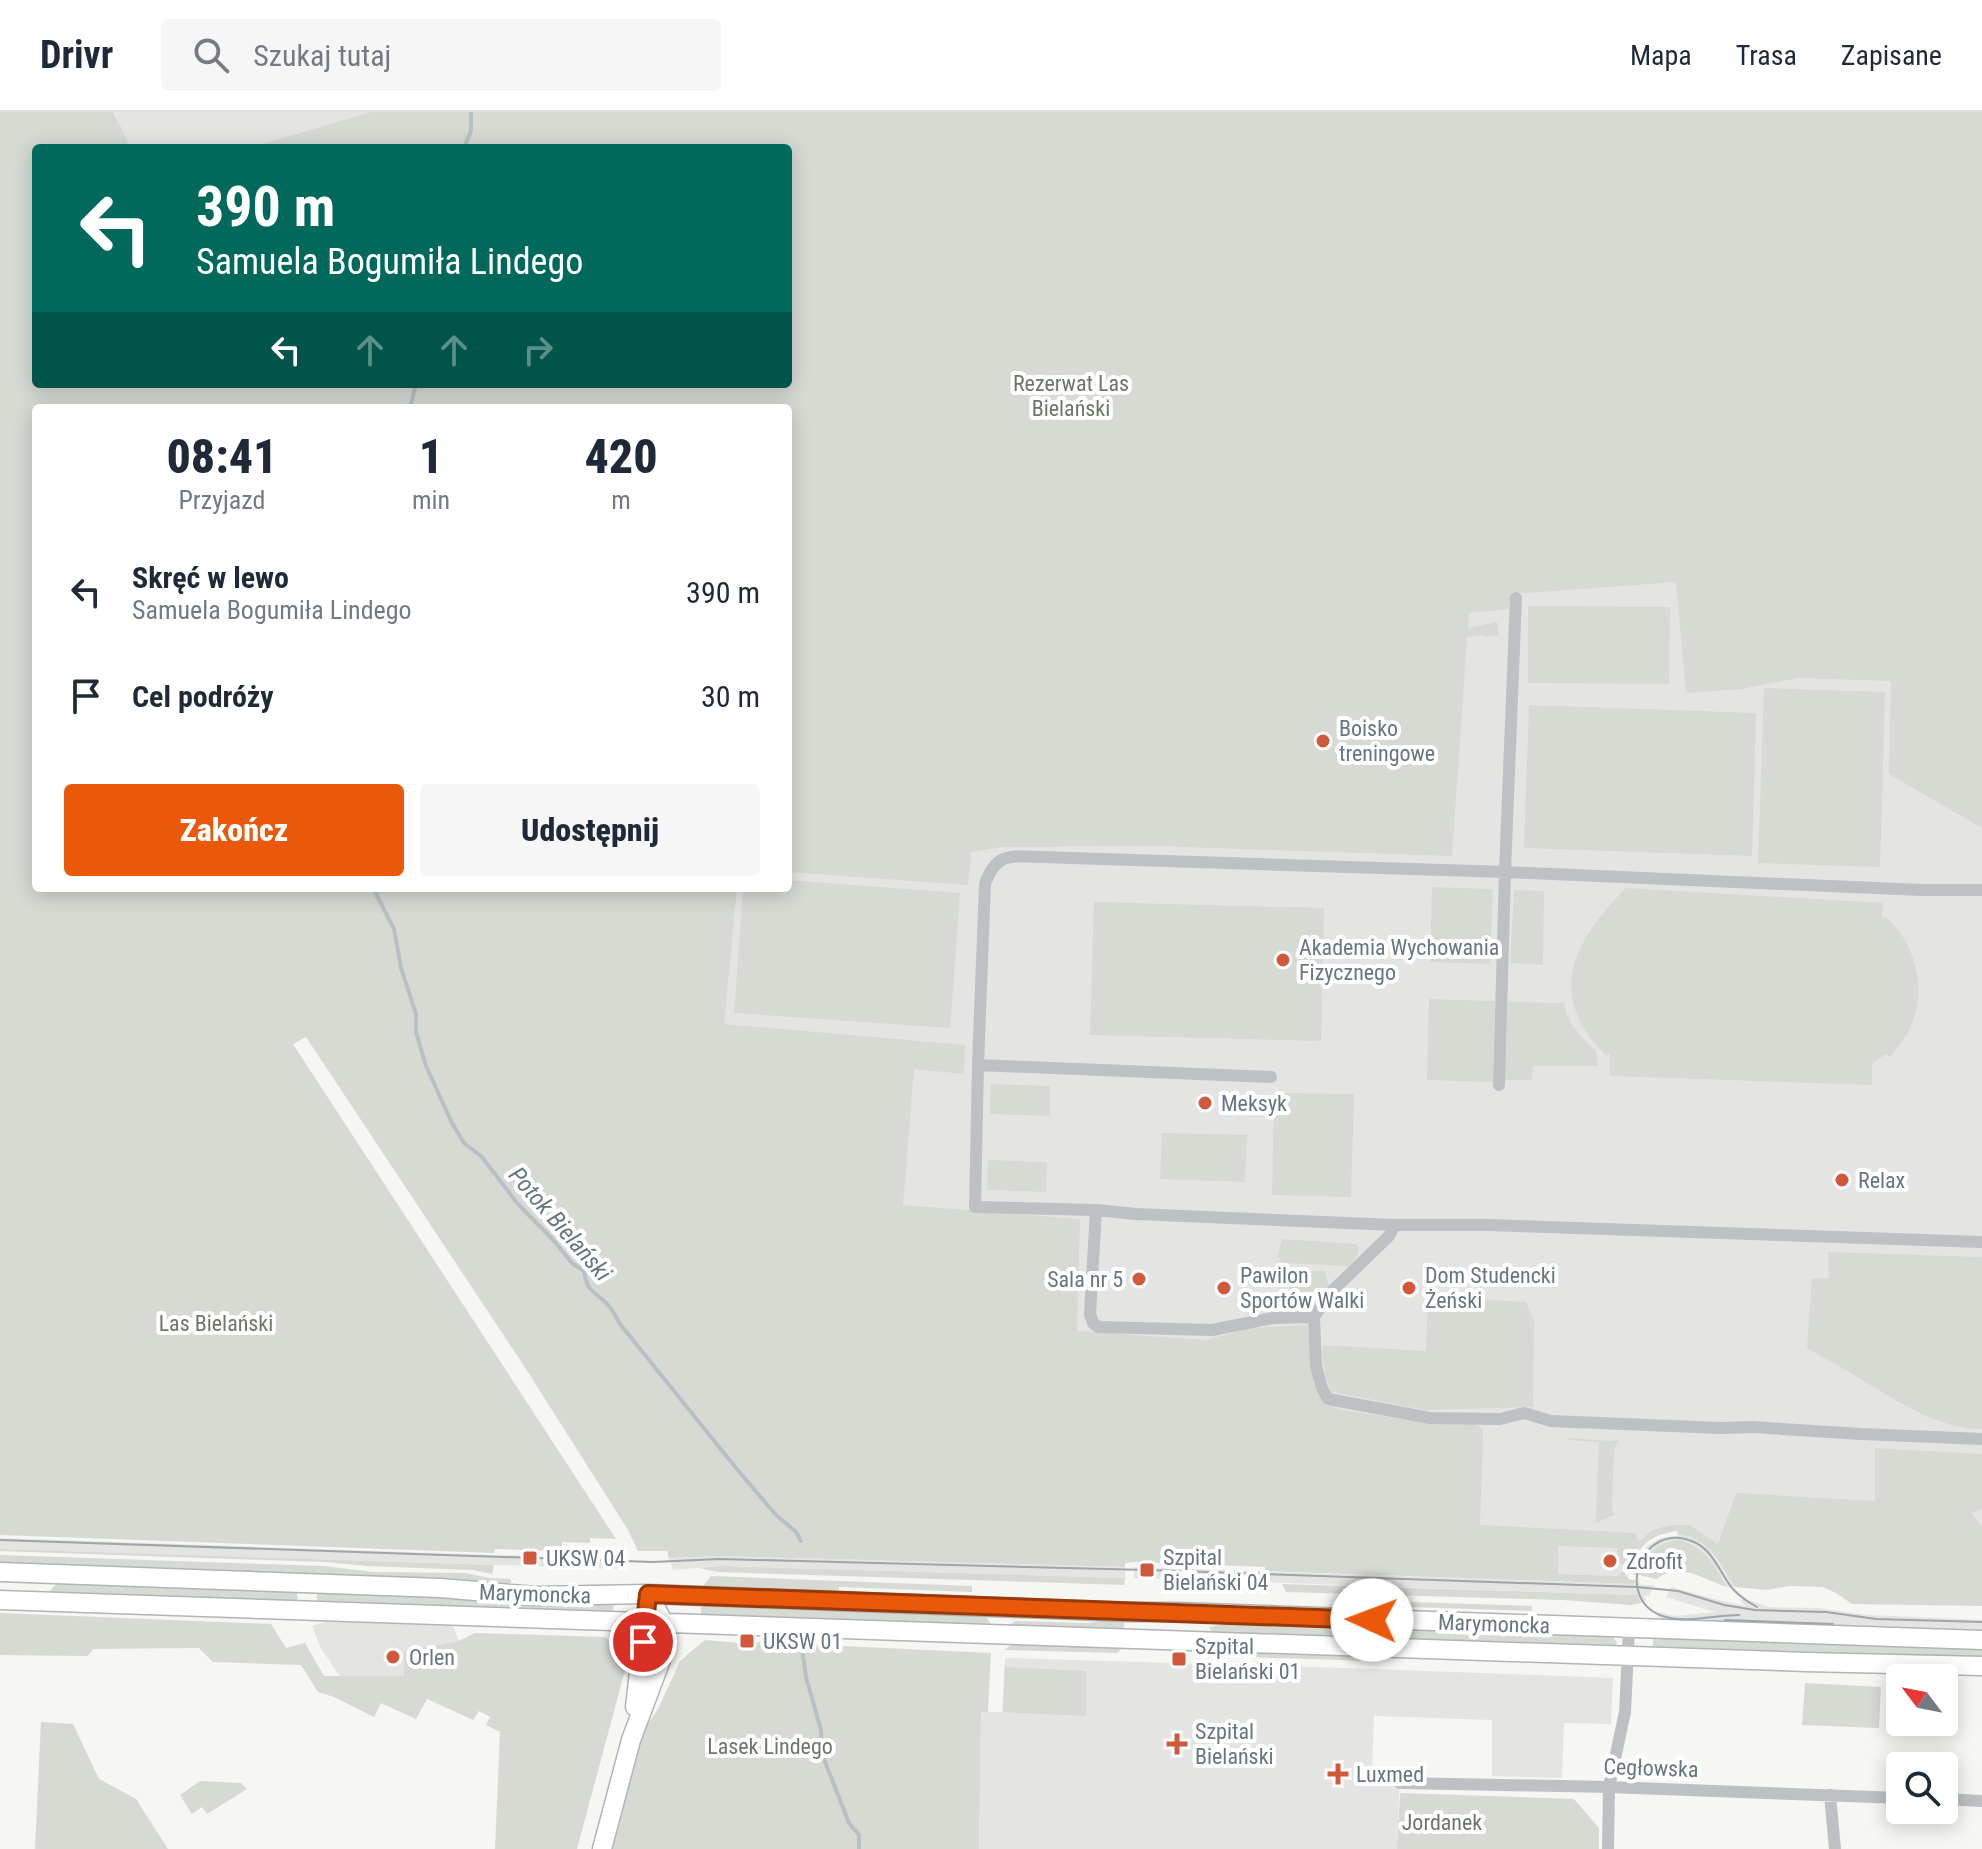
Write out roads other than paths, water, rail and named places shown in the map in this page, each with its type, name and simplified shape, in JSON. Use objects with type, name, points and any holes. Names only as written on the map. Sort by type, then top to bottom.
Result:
[{"type":"main road","name":"Marymoncka","points":[[0,1572],[440,1588],[555,1597],[648,1594],[1982,1640]]},
{"type":"main road","points":[[43,1601],[44,1573]]},
{"type":"main road","points":[[306,1610],[307,1583]]},
{"type":"main road","points":[[631,1740],[648,1594]]},
{"type":"main road","points":[[602,1849],[631,1740],[661,1660],[664,1623],[648,1594]]},
{"type":"main road","name":"Marymoncka","points":[[0,1600],[1982,1666]]},
{"type":"main road","points":[[1142,1639],[1153,1623],[1185,1613],[1204,1626],[1210,1641]]},
{"type":"main road","points":[[1340,1646],[1341,1619]]},
{"type":"street","points":[[1499,1085],[1516,598]]},
{"type":"street","points":[[1982,890],[1034,857],[998,860],[985,884],[975,1207],[1395,1225],[1489,1225],[1982,1242]]},
{"type":"street","points":[[978,1065],[1271,1077]]},
{"type":"street","points":[[1096,1210],[1090,1314],[1098,1327],[1212,1330],[1273,1318],[1314,1317]]},
{"type":"street","points":[[1395,1225],[1389,1236],[1330,1293],[1314,1317],[1316,1366],[1328,1399],[1430,1418],[1500,1419],[1524,1413],[1551,1421],[1982,1439]]},
{"type":"street","points":[[1608,1849],[1609,1787],[1625,1712],[1629,1629]]},
{"type":"street","name":"Cegłowska","points":[[1400,1783],[1886,1797]]},
{"type":"street","points":[[1830,1795],[1835,1849]]},
{"type":"street","points":[[1958,1800],[1982,1801]]},
{"type":"waterway","name":"Potok Bielański","points":[[466,144],[471,131],[471,113]]},
{"type":"waterway","name":"Potok Bielański","points":[[411,404],[415,388]]},
{"type":"waterway","name":"Potok Bielański","points":[[375,892],[394,929],[426,1066],[464,1143],[482,1157],[517,1203],[572,1263],[584,1271],[591,1290],[610,1307],[620,1324],[736,1468],[801,1541]]},
{"type":"waterway","name":"Potok Bielański","points":[[802,1649],[806,1677],[821,1730],[822,1754],[849,1823],[859,1835],[859,1849]]},
{"type":"tram line","points":[[1739,1615],[1674,1619],[1649,1608],[1640,1596],[1637,1580],[1647,1551],[1660,1541],[1675,1538],[1694,1542],[1711,1556],[1735,1591],[1757,1607]]},
{"type":"tram line","points":[[0,1540],[653,1562],[719,1559],[1637,1587],[1678,1591],[1724,1605],[1755,1610],[1826,1612],[1876,1619],[1982,1622]]},
{"type":"tram line","points":[[1725,1620],[1833,1624]]},
{"type":"place","name":"Boisko treningowe","points":[[1323,741]]},
{"type":"place","name":"Akademia Wychowania Fizycznego","points":[[1283,960]]},
{"type":"place","name":"Meksyk","points":[[1205,1103]]},
{"type":"place","name":"Relax","points":[[1842,1180]]},
{"type":"place","name":"Sala nr 5","points":[[1139,1279]]},
{"type":"place","name":"Pawilon Sportów Walki","points":[[1224,1288]]},
{"type":"place","name":"Dom Studencki Żeński","points":[[1409,1288]]},
{"type":"place","name":"UKSW 04","points":[[530,1558]]},
{"type":"place","name":"Zdrofit","points":[[1610,1561]]},
{"type":"place","name":"Szpital Bielański 04","points":[[1147,1570]]},
{"type":"place","name":"UKSW 01","points":[[747,1641]]},
{"type":"place","name":"Orlen","points":[[393,1657]]},
{"type":"place","name":"Szpital Bielański 01","points":[[1179,1659]]},
{"type":"place","name":"Szpital Bielański","points":[[1177,1744]]},
{"type":"place","name":"Luxmed","points":[[1338,1774]]},
{"type":"park label","name":"Rezerwat Las Bielański","points":[[1071,396]]},
{"type":"park label","name":"Las Bielański","points":[[216,1323]]},
{"type":"park label","name":"Lasek Lindego","points":[[770,1746]]},
{"type":"park label","name":"Jordanek","points":[[1442,1822]]}]
